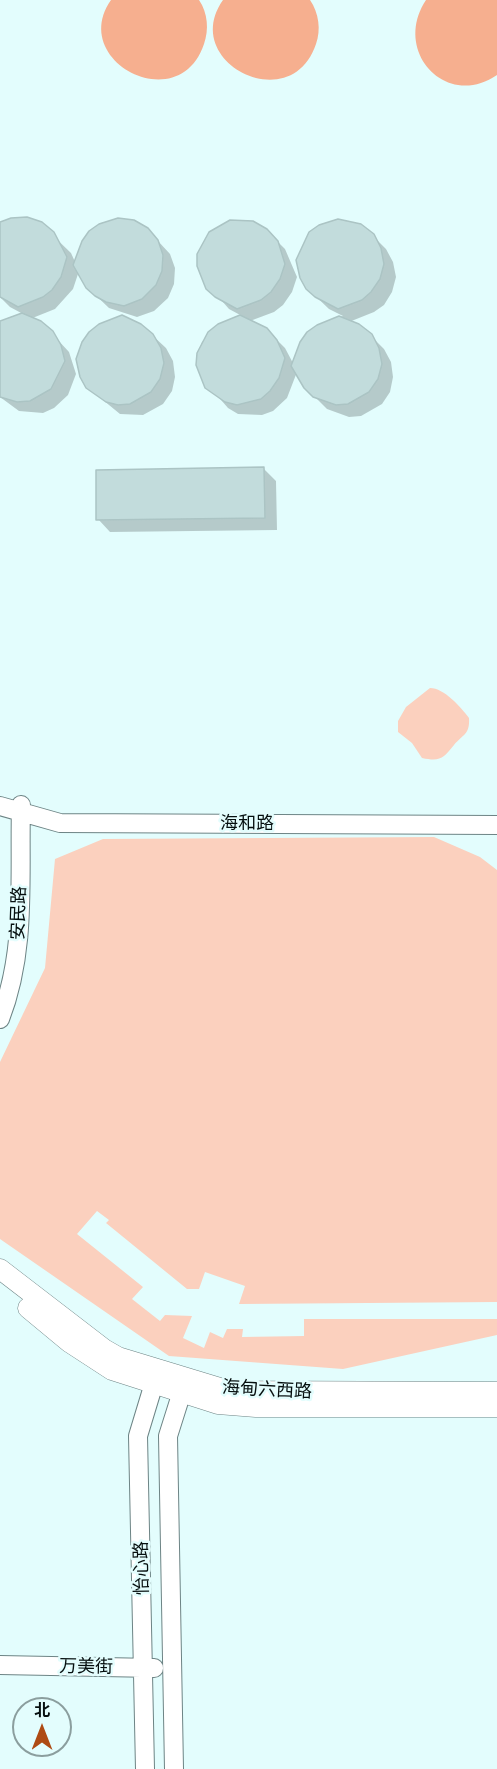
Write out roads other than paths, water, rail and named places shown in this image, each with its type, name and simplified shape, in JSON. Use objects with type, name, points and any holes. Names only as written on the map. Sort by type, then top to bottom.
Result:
[{"type":"main road","name":"海甸六西路","points":[[0,1269],[96,1344],[156,1377]]},
{"type":"main road","name":"海甸六西路","points":[[0,1286],[62,1336],[112,1370],[156,1377],[184,1386],[219,1404],[497,1407]]},
{"type":"main road","name":"海甸六西路","points":[[184,1386],[248,1392],[497,1392]]},
{"type":"street","name":"海和路","points":[[10,805],[60,813],[497,816]]},
{"type":"street","name":"海和路","points":[[10,805],[60,823],[497,825]]},
{"type":"street","name":"安民路","points":[[0,987],[7,936],[10,805]]},
{"type":"street","name":"安民路","points":[[0,1019],[11,987],[18,953],[10,805]]},
{"type":"street","name":"怡心路","points":[[145,1769],[138,1436],[156,1377]]},
{"type":"street","name":"怡心路","points":[[174,1769],[168,1436],[184,1386]]},
{"type":"street","name":"万美街","points":[[0,1659],[144,1665]]},
{"type":"street","name":"万美街","points":[[0,1665],[171,1665]]}]
